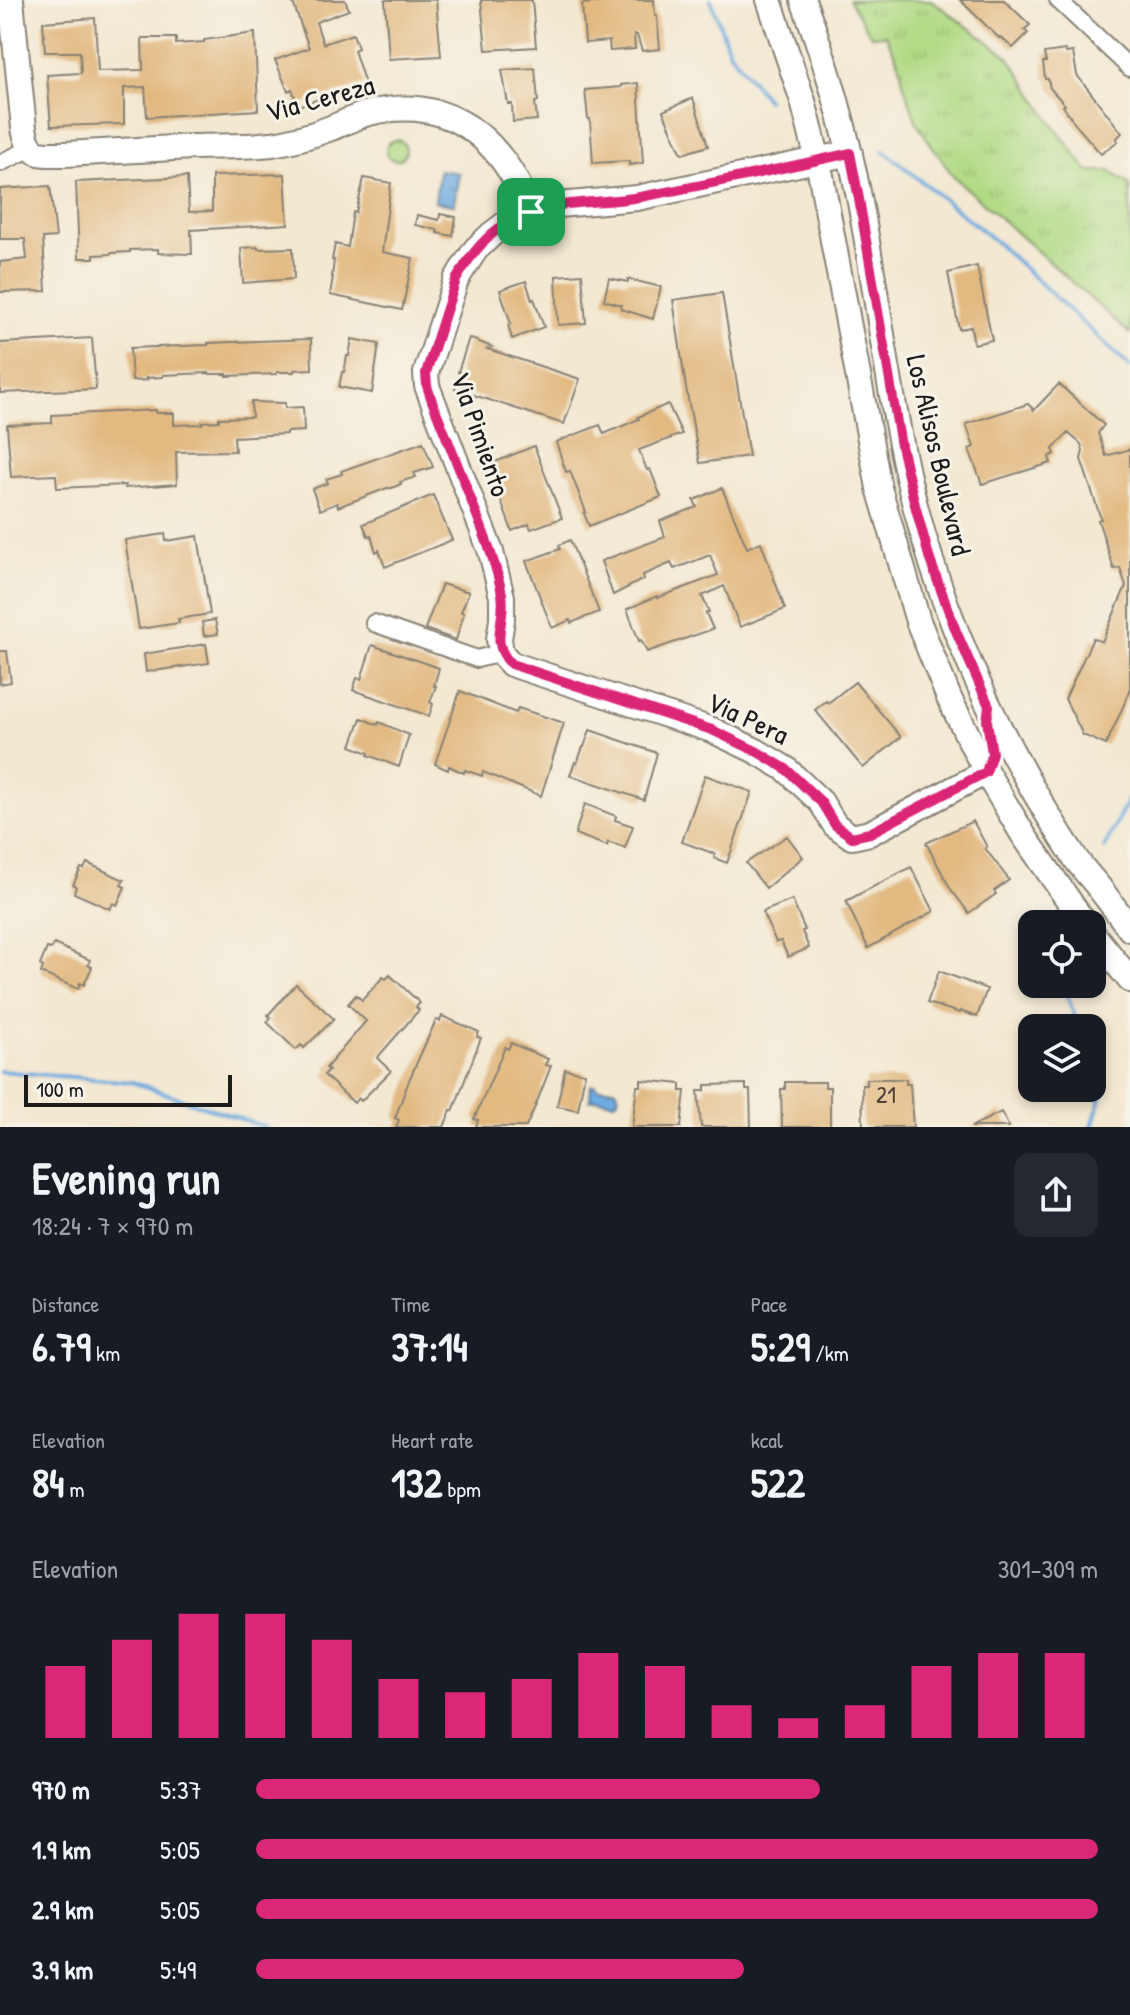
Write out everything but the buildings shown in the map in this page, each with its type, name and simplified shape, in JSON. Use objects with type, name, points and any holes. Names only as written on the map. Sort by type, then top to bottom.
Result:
[{"type":"main road","points":[[11,0],[24,128],[30,149]]},
{"type":"main road","points":[[769,0],[803,101],[818,160],[879,488],[923,634],[949,698],[986,772],[1024,836],[1075,910]]},
{"type":"main road","name":"Los Alisos Boulevard","points":[[803,0],[850,153],[901,446],[930,560],[956,631],[989,706],[1026,778],[1080,865],[1130,929]]},
{"type":"main road","name":"Via Cereza","points":[[30,149],[43,154],[64,154],[270,144],[315,134],[361,115],[383,110],[419,109],[456,120],[491,144],[515,176],[531,212]]},
{"type":"main road","name":"Via Pimiento","points":[[501,653],[502,597],[491,552],[432,401],[426,373],[456,280],[476,249],[509,221],[547,206],[637,198],[850,153]]},
{"type":"main road","name":"Via Pera","points":[[501,653],[511,664],[712,730],[756,751],[786,769],[821,802],[835,825],[852,837],[870,833],[986,772]]},
{"type":"main road","points":[[986,772],[992,753],[987,721],[989,706]]},
{"type":"main road","points":[[986,772],[1003,776],[1014,783],[1049,840],[1063,857],[1080,865]]},
{"type":"main road","points":[[1106,950],[1130,980]]},
{"type":"street","points":[[1058,0],[1130,68]]},
{"type":"street","points":[[0,163],[30,149]]},
{"type":"street","points":[[374,623],[477,659],[501,653]]},
{"type":"green space","points":[[849,0],[931,0],[1009,57],[1088,171],[1110,171],[1130,185],[1130,334],[953,176],[917,124],[900,66],[886,35],[871,36]]},
{"type":"green space","points":[[396,140],[403,143],[406,150],[403,157],[396,160],[389,157],[386,150],[389,143]]},
{"type":"water","points":[[439,170],[459,173],[454,205],[435,202]]},
{"type":"water","points":[[591,1085],[615,1088],[618,1099],[615,1102],[590,1100]]},
{"type":"waterway","points":[[711,0],[729,51],[767,100]]},
{"type":"waterway","points":[[883,150],[995,241],[1130,367]]},
{"type":"waterway","points":[[1104,848],[1130,796]]},
{"type":"waterway","points":[[1068,998],[1074,1014]]},
{"type":"waterway","points":[[0,1071],[132,1082],[265,1127]]},
{"type":"waterway","points":[[1092,1127],[1100,1102]]},
{"type":"route","points":[[850,153],[901,446],[915,505],[930,560],[956,631],[989,706],[987,721],[992,753],[986,772],[870,833],[852,837],[835,825],[821,802],[786,769],[756,751],[712,730],[511,664],[501,653],[502,597],[491,552],[432,401],[426,373],[462,270],[476,249],[492,234],[509,221],[531,212],[547,206],[637,198],[850,153]]}]
